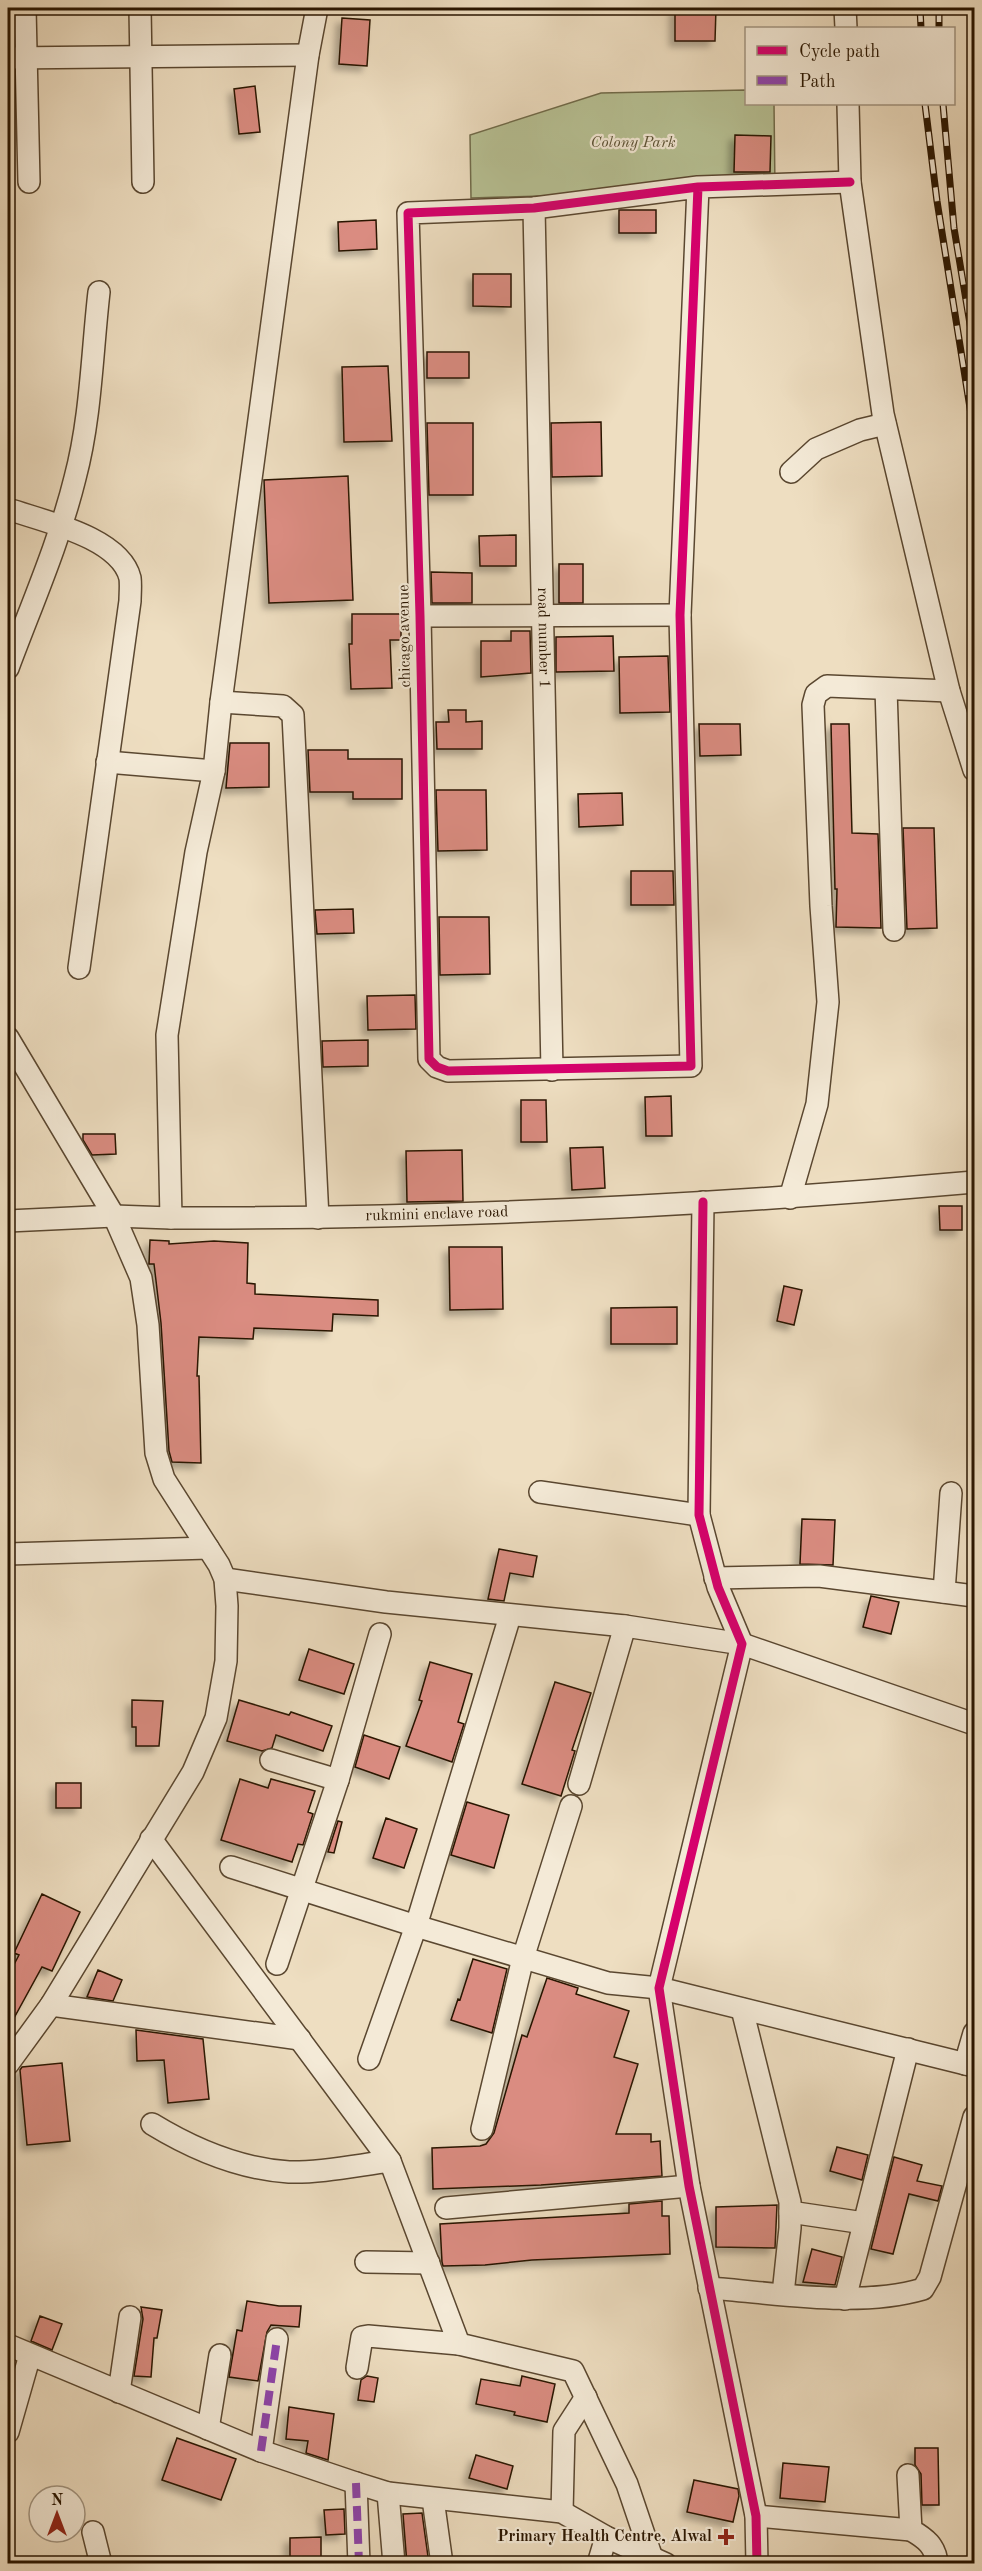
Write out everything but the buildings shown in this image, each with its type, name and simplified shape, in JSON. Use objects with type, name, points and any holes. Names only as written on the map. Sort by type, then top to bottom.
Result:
[{"type":"street","points":[[25,8],[16,58],[18,155],[29,182]]},
{"type":"street","points":[[140,8],[143,182]]},
{"type":"street","points":[[171,1218],[167,1035],[196,852],[214,771],[221,702],[308,55],[317,8]]},
{"type":"street","points":[[845,8],[846,27]]},
{"type":"street","points":[[16,58],[308,55]]},
{"type":"street","points":[[848,105],[850,182],[885,424],[949,691],[975,770]]},
{"type":"street","points":[[534,208],[698,187],[850,182]]},
{"type":"street","points":[[552,1070],[691,1066],[680,615],[698,187]]},
{"type":"street","name":"chicago avenue","points":[[534,208],[408,213],[420,616],[429,1059],[437,1067],[448,1071],[552,1070]]},
{"type":"street","name":"road number 1","points":[[534,208],[552,1070]]},
{"type":"street","points":[[8,668],[60,528],[76,477],[99,292]]},
{"type":"street","points":[[791,472],[816,449],[860,430],[885,424]]},
{"type":"street","points":[[8,509],[96,541],[116,555],[130,577],[130,601],[79,968]]},
{"type":"street","points":[[420,616],[680,615]]},
{"type":"street","points":[[789,1198],[817,1104],[828,1002],[821,906],[813,705],[816,694],[827,686],[949,691]]},
{"type":"street","points":[[886,689],[894,930]]},
{"type":"street","points":[[221,702],[283,706],[293,715],[318,1218]]},
{"type":"street","points":[[107,762],[214,771]]},
{"type":"street","points":[[8,1038],[18,1072],[114,1216],[141,1278],[153,1385],[156,1454],[164,1479],[225,1579],[227,1606],[226,1661],[216,1718],[193,1772],[51,2005],[8,2064]]},
{"type":"street","name":"rukmini enclave road","points":[[8,1221],[114,1216],[318,1218],[789,1198],[975,1182]]},
{"type":"street","points":[[703,1202],[699,1515],[716,1578],[742,1644],[658,1988],[689,2186],[756,2516],[757,2564]]},
{"type":"street","points":[[540,1492],[699,1515]]},
{"type":"street","points":[[944,1592],[951,1494]]},
{"type":"street","points":[[8,1554],[208,1548]]},
{"type":"street","points":[[716,1578],[819,1576],[975,1596]]},
{"type":"street","points":[[225,1579],[510,1616],[625,1626],[742,1644],[975,1724]]},
{"type":"street","points":[[369,2058],[416,1926],[510,1616]]},
{"type":"street","points":[[579,1784],[625,1626]]},
{"type":"street","points":[[277,1964],[339,1780],[380,1634]]},
{"type":"street","points":[[271,1760],[339,1780]]},
{"type":"street","points":[[482,2129],[523,1958],[571,1806]]},
{"type":"street","points":[[152,1839],[390,2161],[459,2344]]},
{"type":"street","points":[[231,1867],[416,1926],[608,1983],[658,1988],[970,2065],[975,2033]]},
{"type":"street","points":[[51,2005],[300,2039]]},
{"type":"street","points":[[742,2009],[789,2202],[783,2294]]},
{"type":"street","points":[[845,2299],[908,2049]]},
{"type":"street","points":[[710,2288],[845,2299],[911,2293],[923,2289],[930,2277],[975,2117]]},
{"type":"street","points":[[152,2124],[211,2154],[250,2166],[290,2172],[390,2161]]},
{"type":"street","points":[[446,2208],[689,2186]]},
{"type":"street","points":[[789,2212],[864,2223]]},
{"type":"street","points":[[366,2262],[429,2263]]},
{"type":"street","points":[[119,2392],[130,2317]]},
{"type":"street","points":[[357,2368],[362,2337],[368,2336],[459,2344],[573,2371],[627,2484],[659,2561]]},
{"type":"street","points":[[261,2451],[277,2339]]},
{"type":"street","points":[[8,2345],[261,2451],[356,2483],[388,2493],[562,2512],[606,2537],[659,2561]]},
{"type":"street","points":[[8,2432],[30,2355]]},
{"type":"street","points":[[207,2429],[220,2355]]},
{"type":"street","points":[[562,2512],[564,2431],[586,2397]]},
{"type":"street","points":[[909,2475],[911,2530]]},
{"type":"street","points":[[356,2483],[358,2564]]},
{"type":"street","points":[[388,2493],[394,2564]]},
{"type":"street","points":[[433,2499],[442,2564]]},
{"type":"street","points":[[756,2516],[911,2530],[925,2538],[936,2553],[937,2564]]},
{"type":"street","points":[[93,2532],[101,2564]]},
{"type":"street","points":[[598,2564],[606,2537]]},
{"type":"green space","name":"Colony Park","points":[[745,90],[745,105],[774,105],[775,189],[471,198],[470,135],[601,93]]},
{"type":"railway","points":[[920,8],[921,27]]},
{"type":"railway","points":[[939,8],[939,27]]},
{"type":"railway","points":[[925,105],[937,201],[974,433]]},
{"type":"railway","points":[[943,105],[954,228],[974,348]]},
{"type":"marked path","points":[[261,2451],[277,2339]]},
{"type":"marked path","points":[[356,2483],[359,2564]]},
{"type":"cycle path","points":[[698,187],[680,615],[691,1066],[448,1071],[437,1067],[429,1059],[420,616],[408,213],[534,208],[698,187],[850,182]]},
{"type":"cycle path","points":[[703,1202],[699,1515],[718,1587],[742,1644],[659,1988],[689,2186],[756,2516],[757,2564]]},
{"type":"place","name":"Primary Health Centre, Alwal","points":[[726,2537]]}]
